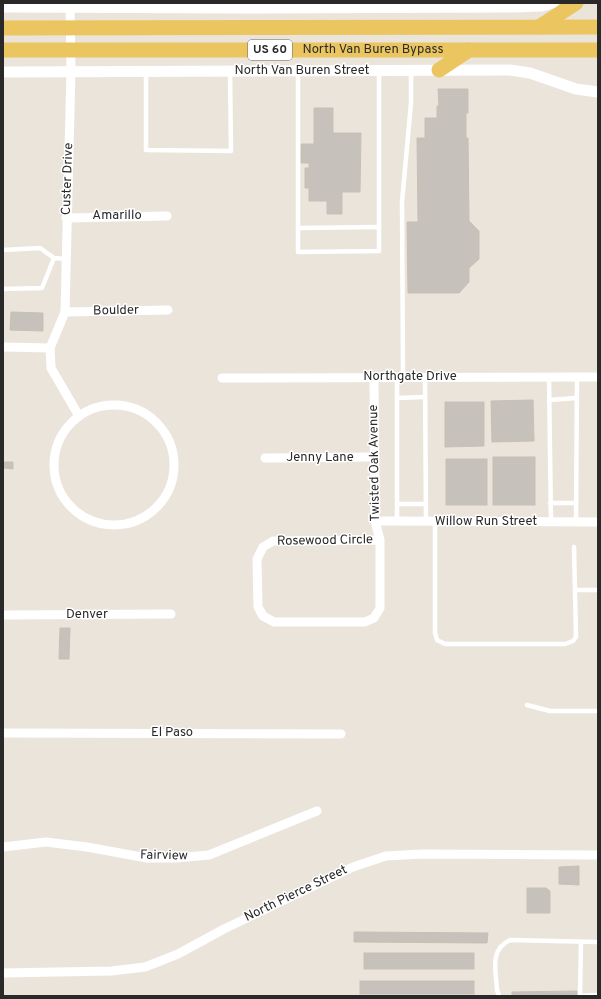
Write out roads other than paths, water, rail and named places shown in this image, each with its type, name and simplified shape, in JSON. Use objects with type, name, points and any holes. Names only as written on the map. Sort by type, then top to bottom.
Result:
[{"type":"main road","points":[[539,27],[576,3]]},
{"type":"main road","name":"North Van Buren Bypass","points":[[3,28],[598,27]]},
{"type":"main road","name":"North Van Buren Bypass","points":[[3,50],[598,50]]},
{"type":"main road","points":[[439,70],[469,50]]},
{"type":"street","points":[[3,7],[30,5],[542,6],[553,3]]},
{"type":"street","name":"Custer Drive","points":[[70,5],[71,71],[66,218],[65,312],[50,348],[51,368],[79,416]]},
{"type":"street","name":"North Van Buren Street","points":[[3,72],[510,70],[530,73],[576,89],[598,92]]},
{"type":"street","name":"Amarillo","points":[[66,218],[167,216]]},
{"type":"street","name":"Boulder","points":[[65,312],[168,310]]},
{"type":"street","points":[[3,347],[50,348]]},
{"type":"street","name":"Twisted Oak Avenue","points":[[374,377],[374,521],[380,540],[380,608],[374,618]]},
{"type":"street","name":"Northgate Drive","points":[[222,378],[598,377]]},
{"type":"street","points":[[104,406],[125,406],[145,413],[161,427],[171,446],[174,475],[167,495],[154,512],[130,524],[109,526],[88,521],[64,501],[55,482],[53,461],[58,440],[70,423],[79,416],[88,411],[104,406]]},
{"type":"street","name":"Jenny Lane","points":[[265,458],[374,457]]},
{"type":"street","name":"Willow Run Street","points":[[374,521],[598,522]]},
{"type":"street","name":"Rosewood Circle","points":[[374,618],[365,622],[274,622],[263,616],[258,607],[257,559],[263,547],[273,541],[380,540]]},
{"type":"street","name":"Denver","points":[[3,615],[171,614]]},
{"type":"street","name":"El Paso","points":[[3,732],[341,734]]},
{"type":"street","name":"Fairview","points":[[3,847],[46,842],[87,847],[147,858],[176,858],[208,855],[317,811]]},
{"type":"street","name":"North Pierce Street","points":[[3,973],[111,971],[145,966],[178,954],[224,929],[353,867],[386,856],[422,854],[598,855]]},
{"type":"lane","points":[[146,71],[146,150],[231,151],[230,71]]},
{"type":"lane","points":[[298,71],[298,252],[379,251],[379,71]]},
{"type":"lane","points":[[397,521],[402,202],[411,103],[411,71]]},
{"type":"lane","points":[[298,228],[379,227]]},
{"type":"lane","points":[[3,250],[40,248],[54,258],[66,258]]},
{"type":"lane","points":[[3,289],[42,288],[54,258]]},
{"type":"lane","points":[[425,377],[426,504],[430,522],[435,632],[437,640],[445,644],[566,644],[573,641],[576,637],[574,546]]},
{"type":"lane","points":[[549,377],[551,522]]},
{"type":"lane","points":[[576,522],[577,377]]},
{"type":"lane","points":[[398,398],[425,397]]},
{"type":"lane","points":[[549,400],[576,398]]},
{"type":"lane","points":[[550,503],[576,503]]},
{"type":"lane","points":[[397,504],[426,504]]},
{"type":"lane","points":[[576,590],[598,590]]},
{"type":"lane","points":[[527,705],[550,711],[598,711]]},
{"type":"lane","points":[[499,996],[497,990],[496,952],[502,944],[510,940],[598,942]]},
{"type":"lane","points":[[581,942],[580,996],[598,995]]}]
